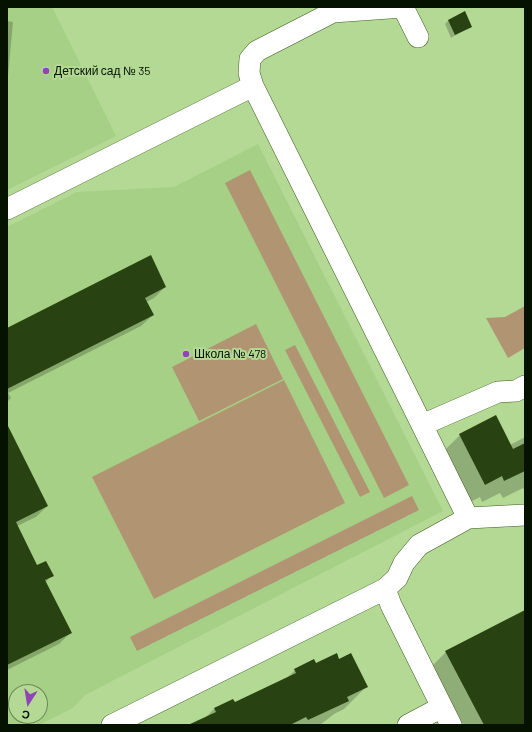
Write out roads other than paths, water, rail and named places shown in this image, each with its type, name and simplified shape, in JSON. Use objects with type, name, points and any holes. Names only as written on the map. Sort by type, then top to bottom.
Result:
[{"type":"lane","points":[[418,37],[403,7],[332,9],[257,51],[250,59],[249,73],[254,86],[468,518]]},
{"type":"lane","points":[[7,209],[254,86]]},
{"type":"lane","points":[[422,425],[498,392],[516,391],[525,386]]},
{"type":"lane","points":[[112,725],[137,720],[385,589],[397,578],[411,553],[419,545],[468,518],[525,515]]},
{"type":"lane","points":[[385,589],[391,605],[451,725]]},
{"type":"lane","points":[[408,725],[442,707]]},
{"type":"place","name":"Детский сад № 35","points":[[46,71]]},
{"type":"place","name":"Школа № 478","points":[[186,354]]}]
